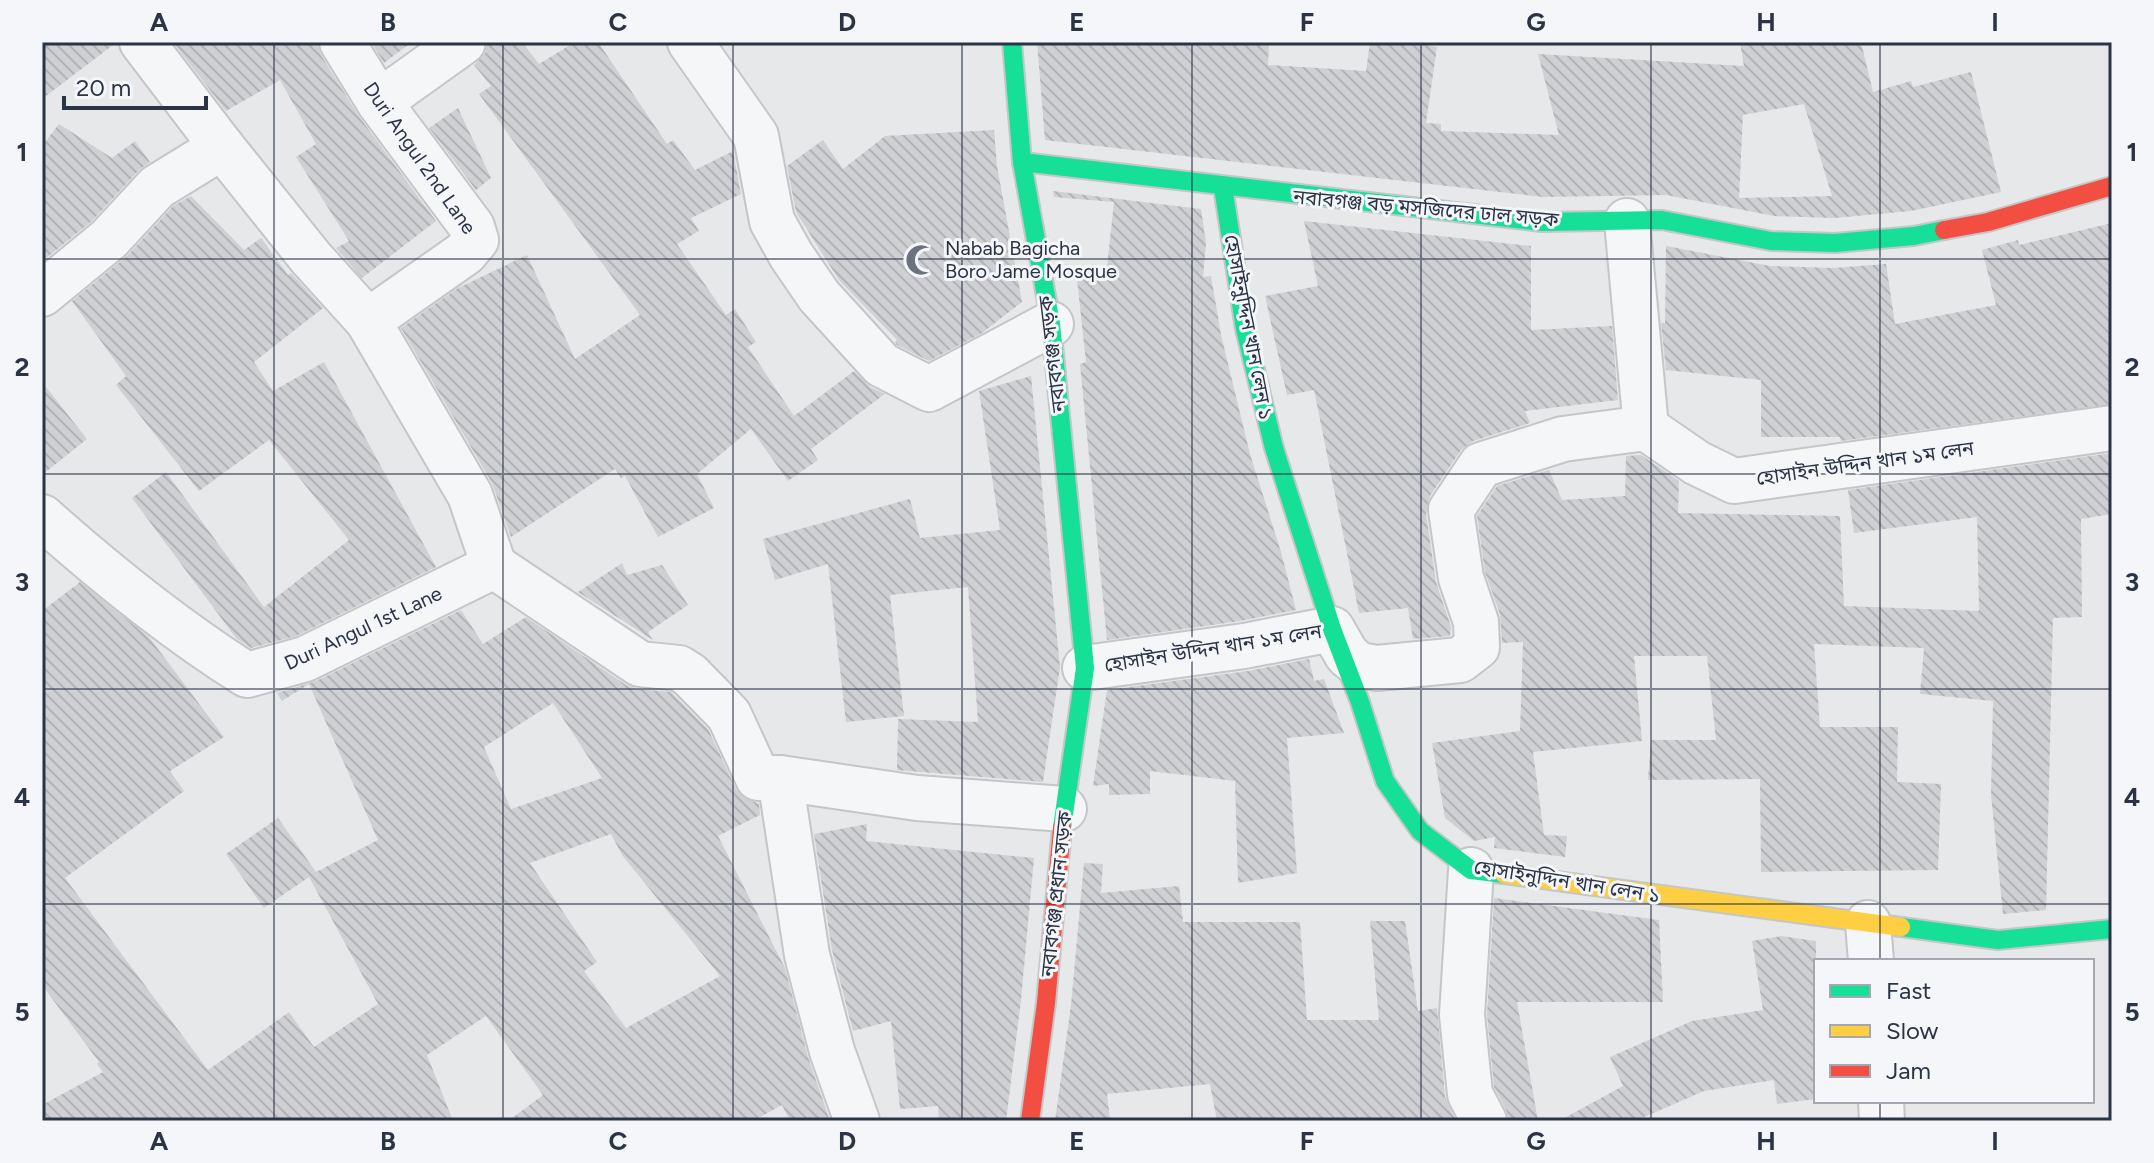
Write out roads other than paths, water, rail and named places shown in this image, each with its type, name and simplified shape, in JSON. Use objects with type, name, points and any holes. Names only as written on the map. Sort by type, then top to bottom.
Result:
[{"type":"street","points":[[142,42],[311,258],[368,321],[470,495],[494,566],[640,664],[679,668],[690,675],[729,715],[758,778],[780,778],[917,798],[1064,809]]},
{"type":"street","name":"Duri Angul 2nd Lane","points":[[342,42],[379,102],[472,227],[476,240],[465,253],[368,321]]},
{"type":"street","points":[[379,102],[463,42]]},
{"type":"street","points":[[690,42],[756,136],[772,221],[791,255],[819,296],[882,365],[929,389],[1051,324]]},
{"type":"street","name":"নবাবগঞ্জ সড়ক","points":[[1012,42],[1022,162],[1051,324],[1085,668]]},
{"type":"street","points":[[42,294],[109,239],[157,187],[222,147]]},
{"type":"street","name":"নবাবগঞ্জ বড় মসজিদের ঢাল সড়ক","points":[[1022,162],[1542,222],[1662,220],[1771,241],[1835,243],[1914,236],[1988,222],[2112,186]]},
{"type":"street","name":"হোসাইনুদ্দিন খান লেন ১","points":[[1223,187],[1245,329],[1270,433],[1332,629],[1360,702],[1385,781],[1420,831],[1471,870],[1869,942],[1998,940],[2112,929]]},
{"type":"street","points":[[1627,221],[1646,428]]},
{"type":"street","name":"হোসাইন উদ্দিন খান ১ম লেন","points":[[1085,668],[1244,646],[1332,629],[1347,655],[1359,665],[1377,668],[1460,660],[1477,647],[1476,622],[1461,578],[1451,510],[1481,465],[1563,439],[1646,428],[1697,463],[1734,481],[2112,428]]},
{"type":"street","name":"Duri Angul 1st Lane","points":[[42,517],[100,568],[209,651],[247,675],[305,659],[494,566]]},
{"type":"street","name":"নবাবগঞ্জ প্রধান সড়ক","points":[[1030,1121],[1046,1003],[1064,809],[1085,668]]},
{"type":"street","points":[[780,778],[807,955],[832,1051],[857,1121]]},
{"type":"street","points":[[1471,870],[1462,1015],[1470,1094],[1484,1121]]},
{"type":"place","name":"Nabab Bagicha Boro Jame Mosque","points":[[921,260]]}]
